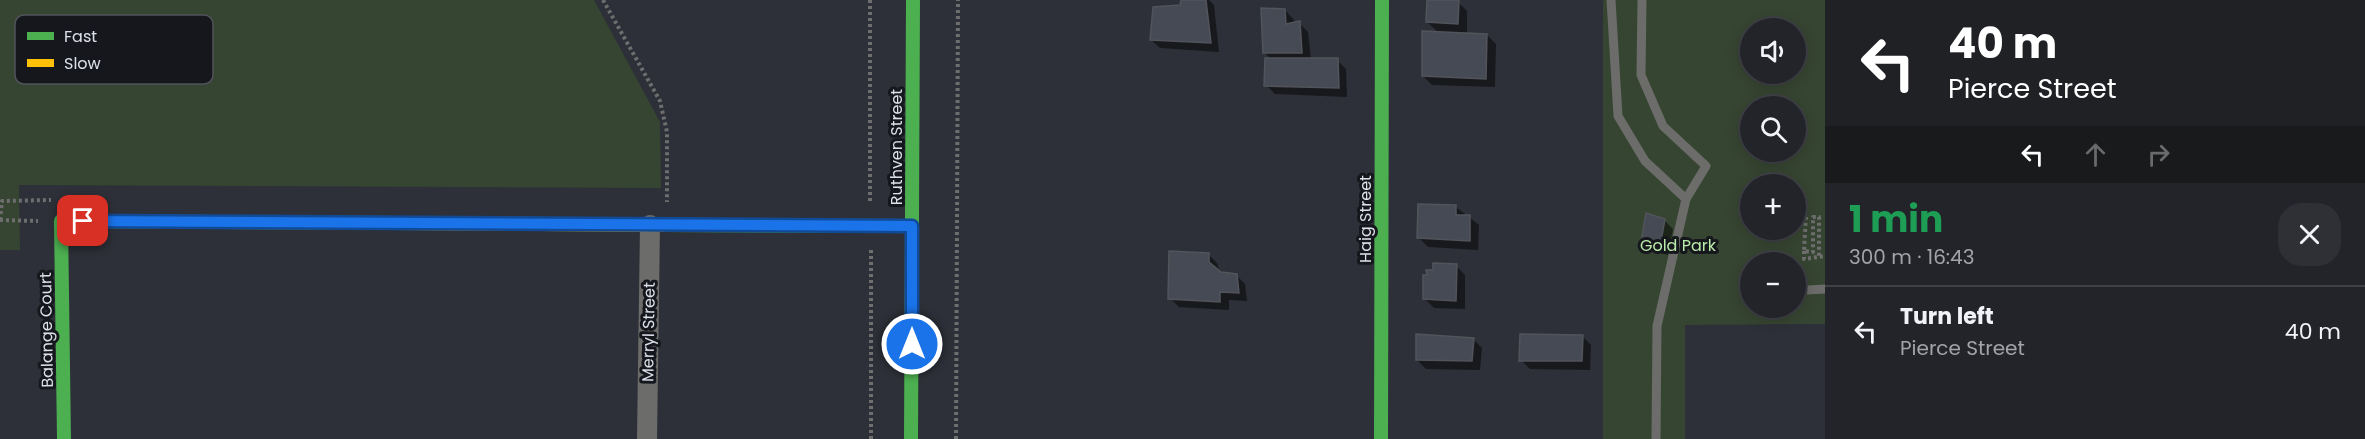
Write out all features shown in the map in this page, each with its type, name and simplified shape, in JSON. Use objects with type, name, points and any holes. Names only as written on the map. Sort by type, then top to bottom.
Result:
[{"type":"main road","name":"Ruthven Street","points":[[911,439],[913,0]]},
{"type":"main road","name":"Haig Street","points":[[1381,439],[1382,0]]},
{"type":"main road","points":[[61,221],[912,226]]},
{"type":"main road","name":"Balange Court","points":[[61,221],[64,439]]},
{"type":"street","name":"Merryl Street","points":[[647,439],[650,225]]},
{"type":"lane","points":[[1611,0],[1618,116],[1645,161],[1686,199]]},
{"type":"lane","points":[[1642,0],[1641,75],[1663,126],[1706,166],[1686,199],[1657,326],[1656,439]]},
{"type":"lane","points":[[1808,290],[1825,289]]},
{"type":"path","points":[[603,0],[660,101],[667,132],[667,203]]},
{"type":"path","points":[[870,0],[870,202]]},
{"type":"path","points":[[956,439],[958,0]]},
{"type":"path","points":[[2,201],[0,220],[61,221]]},
{"type":"path","points":[[1804,251],[1813,252],[1813,217],[1819,217],[1819,257]]},
{"type":"path","points":[[870,226],[872,439]]},
{"type":"path","points":[[1805,240],[1804,259],[1825,256]]},
{"type":"green space","points":[[0,0],[594,0],[660,122],[661,188],[19,185],[20,250],[0,250]]},
{"type":"green space","name":"Gold Park","points":[[1603,0],[1825,0],[1825,324],[1685,325],[1685,439],[1603,439]]},
{"type":"building","points":[[1181,0],[1206,0],[1211,43],[1150,40],[1153,7],[1180,5]]},
{"type":"building","points":[[1427,0],[1459,0],[1458,24],[1426,22]]},
{"type":"building","points":[[1261,8],[1285,9],[1286,24],[1300,21],[1302,53],[1263,53]]},
{"type":"building","points":[[1422,31],[1487,34],[1486,79],[1422,76]]},
{"type":"building","points":[[1265,58],[1338,58],[1339,88],[1264,86]]},
{"type":"building","points":[[1418,204],[1456,205],[1456,215],[1470,215],[1470,241],[1417,238]]},
{"type":"building","points":[[1646,213],[1665,219],[1660,247],[1641,242]]},
{"type":"building","points":[[1169,251],[1209,253],[1209,262],[1221,272],[1237,274],[1239,293],[1220,292],[1220,302],[1168,299]]},
{"type":"building","points":[[1433,263],[1457,264],[1456,301],[1423,299],[1423,275],[1427,275],[1426,270],[1433,270]]},
{"type":"building","points":[[1416,334],[1474,338],[1472,361],[1416,360]]},
{"type":"building","points":[[1520,334],[1583,335],[1582,361],[1519,361]]},
{"type":"traffic: fast","points":[[911,439],[913,0]]},
{"type":"traffic: fast","points":[[1381,439],[1382,0]]},
{"type":"traffic: fast","points":[[64,439],[61,221],[397,223]]},
{"type":"traffic: fast","points":[[662,225],[912,226]]},
{"type":"traffic: slow","points":[[397,223],[662,225]]},
{"type":"route","points":[[83,221],[912,226],[912,344]]}]
